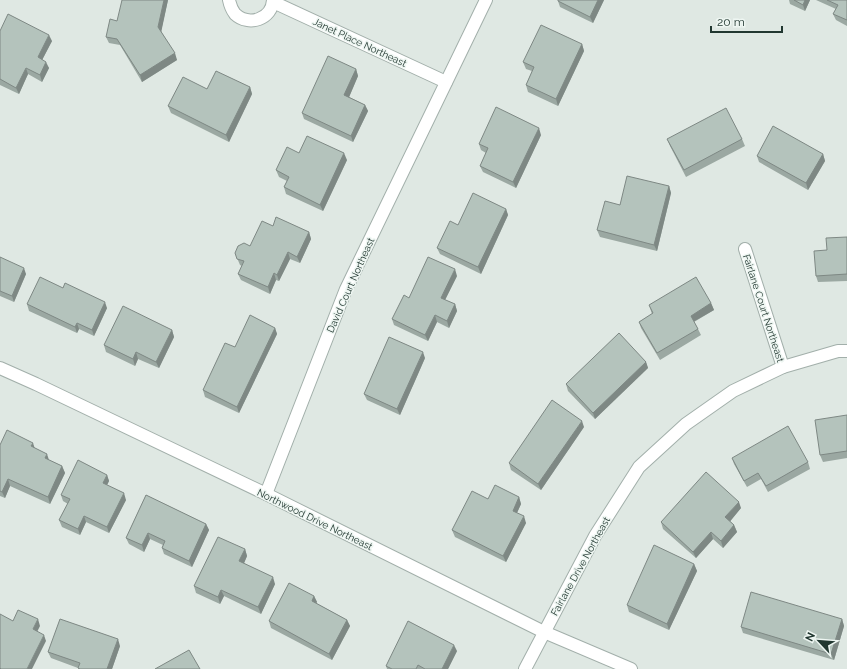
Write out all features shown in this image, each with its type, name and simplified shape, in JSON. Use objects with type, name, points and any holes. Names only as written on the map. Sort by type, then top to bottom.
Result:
[{"type":"street","name":"Janet Place Northeast","points":[[229,0],[234,13],[240,18],[247,20],[261,19],[267,15],[271,9],[273,1],[446,82]]},
{"type":"street","name":"David Court Northeast","points":[[266,494],[346,289],[486,0]]},
{"type":"street","name":"Fairlane Court Northeast","points":[[745,249],[783,368]]},
{"type":"street","name":"Fairlane Drive Northeast","points":[[525,669],[595,536],[639,467],[686,424],[733,391],[783,368],[838,351],[847,351]]},
{"type":"street","name":"Northwood Drive Northeast","points":[[0,368],[44,387],[266,494],[544,632],[631,669]]},
{"type":"building","points":[[122,0],[164,0],[158,27],[175,53],[140,75],[117,39],[106,37],[110,19],[117,21]]},
{"type":"building","points":[[558,0],[598,0],[590,17]]},
{"type":"building","points":[[794,0],[805,0],[803,5]]},
{"type":"building","points":[[827,0],[847,0],[847,20],[833,14],[838,5]]},
{"type":"building","points":[[8,14],[49,35],[38,57],[46,62],[40,75],[26,68],[16,88],[0,79],[0,31]]},
{"type":"building","points":[[541,25],[582,44],[556,99],[526,85],[534,67],[523,62]]},
{"type":"building","points":[[328,56],[356,69],[344,95],[365,105],[351,136],[302,113]]},
{"type":"building","points":[[216,71],[250,87],[226,135],[168,106],[183,77],[207,89]]},
{"type":"building","points":[[496,107],[539,128],[513,182],[480,166],[488,148],[479,144]]},
{"type":"building","points":[[726,108],[742,139],[684,170],[667,139]]},
{"type":"building","points":[[773,126],[823,154],[806,183],[757,156]]},
{"type":"building","points":[[307,136],[344,153],[320,205],[284,187],[289,177],[276,170],[287,147],[299,153]]},
{"type":"building","points":[[627,176],[669,186],[654,245],[597,230],[605,201],[620,205]]},
{"type":"building","points":[[473,193],[506,209],[478,267],[437,248],[450,221],[458,225]]},
{"type":"building","points":[[276,217],[309,232],[297,257],[288,252],[277,275],[274,273],[268,287],[238,274],[244,261],[237,259],[235,253],[238,246],[244,243],[250,246],[262,221],[273,226]]},
{"type":"building","points":[[847,237],[847,274],[816,276],[814,251],[827,250],[826,238]]},
{"type":"building","points":[[0,257],[24,268],[12,296],[0,291]]},
{"type":"building","points":[[428,257],[455,269],[441,298],[455,304],[447,321],[435,315],[425,335],[392,319],[404,295],[409,298]]},
{"type":"building","points":[[40,277],[63,288],[65,283],[105,302],[92,330],[77,323],[75,327],[27,304]]},
{"type":"building","points":[[696,277],[711,303],[691,316],[698,329],[657,353],[639,322],[653,313],[649,305]]},
{"type":"building","points":[[123,306],[172,330],[156,362],[136,352],[133,359],[104,345]]},
{"type":"building","points":[[250,315],[275,328],[237,407],[203,390],[225,343],[235,347]]},
{"type":"building","points":[[619,333],[646,362],[593,413],[566,384]]},
{"type":"building","points":[[389,337],[423,352],[397,409],[364,394]]},
{"type":"building","points":[[552,400],[582,421],[538,484],[509,463]]},
{"type":"building","points":[[847,415],[847,451],[820,455],[815,420]]},
{"type":"building","points":[[788,426],[808,462],[766,486],[758,473],[744,481],[732,458]]},
{"type":"building","points":[[7,430],[33,443],[31,446],[47,454],[45,458],[62,466],[48,497],[8,479],[2,492],[0,491],[0,445]]},
{"type":"building","points":[[78,460],[107,475],[103,483],[124,493],[107,527],[84,516],[78,529],[59,520],[70,499],[61,495]]},
{"type":"building","points":[[706,472],[739,502],[725,517],[734,525],[721,541],[711,532],[693,552],[661,522]]},
{"type":"building","points":[[495,485],[519,497],[513,511],[524,516],[503,556],[452,530],[472,491],[488,499]]},
{"type":"building","points":[[146,495],[206,524],[189,561],[162,548],[165,541],[148,533],[142,545],[126,538]]},
{"type":"building","points":[[218,537],[245,549],[239,561],[273,577],[258,607],[221,590],[218,597],[194,586]]},
{"type":"building","points":[[654,545],[694,564],[667,624],[627,605]]},
{"type":"building","points":[[289,583],[314,596],[312,601],[347,620],[329,654],[269,621]]},
{"type":"building","points":[[751,592],[842,619],[831,654],[741,627]]},
{"type":"building","points":[[18,610],[38,619],[33,629],[44,635],[27,669],[1,669],[0,614],[13,621]]},
{"type":"building","points":[[60,619],[118,639],[107,669],[80,669],[78,668],[80,663],[48,652]]},
{"type":"building","points":[[408,621],[454,645],[442,669],[425,669],[418,665],[416,669],[392,669],[386,666]]},
{"type":"building","points":[[189,650],[200,669],[155,669]]}]
